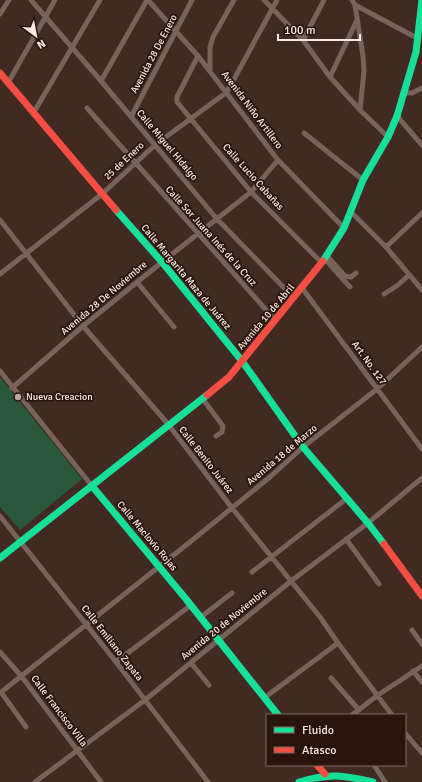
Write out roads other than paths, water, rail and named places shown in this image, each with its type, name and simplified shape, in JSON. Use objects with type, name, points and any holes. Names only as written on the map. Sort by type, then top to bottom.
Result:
[{"type":"street","points":[[0,14],[9,0]]},
{"type":"street","name":"Calle Miguel Hidalgo","points":[[31,0],[217,219],[294,298]]},
{"type":"street","points":[[8,83],[55,0]]},
{"type":"street","points":[[34,112],[100,0]]},
{"type":"street","points":[[101,81],[148,0]]},
{"type":"street","name":"Avenida Niño Artillero","points":[[148,0],[177,30],[210,70],[278,160],[344,228]]},
{"type":"street","name":"Avenida 28 De Enero","points":[[131,117],[192,0]]},
{"type":"street","points":[[210,70],[210,47],[213,37],[234,0]]},
{"type":"street","points":[[264,0],[272,10],[303,40],[330,77],[360,110],[388,137]]},
{"type":"street","name":"25 de Enero","points":[[0,274],[102,194],[155,145],[227,92],[277,0]]},
{"type":"street","points":[[303,40],[324,0]]},
{"type":"street","name":"Avenida 10 de Abril","points":[[0,558],[229,377],[324,259],[344,228],[363,180],[388,137],[397,116],[416,52],[422,0]]},
{"type":"street","points":[[353,3],[417,38]]},
{"type":"street","points":[[353,3],[363,56],[364,70],[360,110]]},
{"type":"street","points":[[330,77],[357,20]]},
{"type":"street","name":"Calle Lucio Cabañas","points":[[198,56],[176,100],[251,192],[324,259]]},
{"type":"street","name":"Calle Margarita Maza de Juárez","points":[[0,72],[102,194],[162,262],[242,361],[303,448],[368,523],[422,596]]},
{"type":"street","points":[[404,93],[412,93],[422,88]]},
{"type":"street","name":"Calle Sor Juana Inés de la Cruz","points":[[87,108],[198,235],[275,320]]},
{"type":"street","points":[[397,116],[422,145]]},
{"type":"street","points":[[304,133],[363,180]]},
{"type":"street","name":"Avenida 28 De Noviembre","points":[[12,388],[137,282],[251,192],[278,160]]},
{"type":"street","points":[[351,212],[386,247],[422,290]]},
{"type":"street","points":[[386,247],[422,213]]},
{"type":"street","name":"Calle Benito Juárez","points":[[0,220],[84,326],[168,424],[232,508],[320,617],[391,714]]},
{"type":"street","points":[[324,259],[345,276],[350,276],[356,273]]},
{"type":"street","points":[[324,259],[350,287]]},
{"type":"street","points":[[384,294],[398,285],[409,275]]},
{"type":"street","points":[[137,282],[174,328]]},
{"type":"street","name":"Art. No. 127","points":[[302,288],[422,449]]},
{"type":"street","name":"Avenida 18 de Marzo","points":[[1,693],[270,477],[303,448],[377,389],[422,347]]},
{"type":"street","name":"Calle Maclovio Rojas","points":[[0,371],[12,388],[92,486],[220,640],[277,714]]},
{"type":"street","points":[[202,398],[223,426],[222,432],[216,436]]},
{"type":"street","name":"Avenida 20 de Noviembre","points":[[35,782],[145,700],[291,581],[368,523],[422,478]]},
{"type":"street","points":[[252,572],[346,499]]},
{"type":"street","name":"Calle Emiliano Zapata","points":[[0,516],[21,541],[49,580],[116,662],[208,782]]},
{"type":"street","points":[[346,539],[379,584]]},
{"type":"street","points":[[201,617],[232,592]]},
{"type":"street","points":[[116,662],[191,605]]},
{"type":"street","points":[[412,630],[422,644]]},
{"type":"street","points":[[264,698],[338,643]]},
{"type":"street","name":"Calle Francisco Villa","points":[[0,652],[22,677],[101,782]]},
{"type":"street","points":[[191,663],[209,685]]},
{"type":"street","points":[[353,714],[413,670],[422,666]]},
{"type":"street","points":[[413,670],[422,682]]},
{"type":"street","points":[[331,678],[359,710]]},
{"type":"street","points":[[1,693],[26,728]]},
{"type":"street","points":[[406,734],[422,753]]},
{"type":"street","points":[[318,766],[325,774]]},
{"type":"street","points":[[375,766],[385,782]]},
{"type":"street","points":[[303,781],[325,774],[347,776],[373,782]]},
{"type":"place","name":"Nueva Creacion","points":[[18,397]]}]
